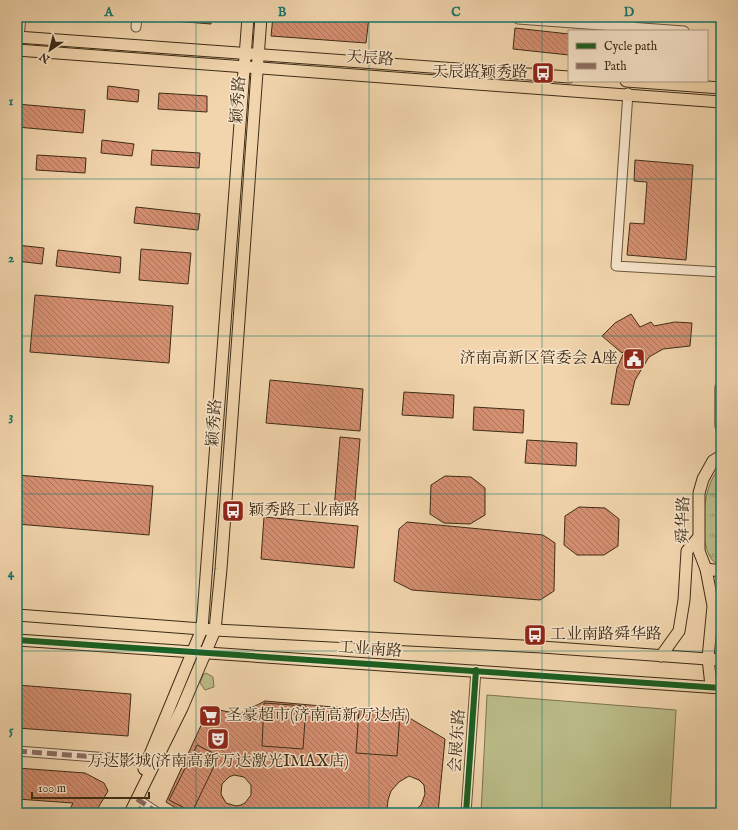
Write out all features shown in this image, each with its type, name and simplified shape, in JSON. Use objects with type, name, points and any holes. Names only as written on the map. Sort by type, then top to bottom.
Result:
[{"type":"main road","name":"颖秀路","points":[[122,813],[147,762],[202,629],[248,17]]},
{"type":"main road","name":"颖秀路","points":[[130,813],[182,708],[215,630],[221,569],[262,17]]},
{"type":"main road","name":"天辰路","points":[[18,37],[259,53],[568,77]]},
{"type":"main road","name":"天辰路","points":[[17,50],[721,102]]},
{"type":"main road","points":[[640,82],[721,88]]},
{"type":"main road","points":[[721,388],[721,426]]},
{"type":"main road","name":"舜华路","points":[[716,687],[708,658],[713,606],[706,569],[698,551],[698,538],[699,493],[703,479],[713,461],[721,456]]},
{"type":"main road","points":[[661,656],[679,631],[684,600],[687,551],[698,538]]},
{"type":"main road","points":[[706,569],[721,571]]},
{"type":"main road","name":"工业南路","points":[[17,615],[215,630],[542,647],[721,660]]},
{"type":"main road","name":"工业南路","points":[[17,640],[716,687]]},
{"type":"street","points":[[18,37],[21,17]]},
{"type":"street","points":[[136,27],[137,17]]},
{"type":"street","points":[[605,17],[619,27]]},
{"type":"street","points":[[619,27],[635,17]]},
{"type":"street","points":[[518,19],[668,30]]},
{"type":"street","points":[[627,94],[616,266],[721,272]]},
{"type":"street","name":"会展东路","points":[[466,813],[476,670]]},
{"type":"street","points":[[17,751],[147,762]]},
{"type":"street","points":[[137,799],[158,813]]},
{"type":"green space","points":[[721,468],[721,566],[712,560],[707,549],[703,519],[709,487],[714,475]]},
{"type":"green space","points":[[206,673],[213,677],[214,687],[205,690],[200,683],[203,675]]},
{"type":"green space","points":[[487,695],[676,710],[670,813],[481,813]]},
{"type":"building","points":[[96,17],[127,17],[127,20]]},
{"type":"building","points":[[148,17],[211,17],[211,24],[148,19]]},
{"type":"building","points":[[273,17],[369,17],[366,43],[271,36]]},
{"type":"building","points":[[656,17],[720,17],[720,22]]},
{"type":"building","points":[[515,28],[568,34],[568,55],[513,49]]},
{"type":"building","points":[[108,86],[139,90],[138,102],[107,99]]},
{"type":"building","points":[[159,93],[207,96],[207,112],[158,109]]},
{"type":"building","points":[[17,104],[85,110],[83,133],[17,127]]},
{"type":"building","points":[[102,140],[134,144],[132,156],[101,153]]},
{"type":"building","points":[[152,150],[200,153],[199,168],[151,165]]},
{"type":"building","points":[[37,155],[86,158],[85,173],[36,170]]},
{"type":"building","points":[[17,156],[22,156],[20,169],[17,168]]},
{"type":"building","points":[[635,160],[693,165],[686,260],[627,255],[630,223],[644,224],[647,182],[634,181]]},
{"type":"building","points":[[136,207],[200,214],[198,230],[134,223]]},
{"type":"building","points":[[17,245],[44,248],[42,264],[17,261]]},
{"type":"building","points":[[141,249],[191,253],[188,284],[139,280]]},
{"type":"building","points":[[58,250],[121,257],[120,273],[56,266]]},
{"type":"building","points":[[17,295],[20,296],[17,329]]},
{"type":"building","points":[[35,295],[173,306],[169,363],[30,352]]},
{"type":"building","name":"济南高新区管委会 A座","points":[[631,314],[640,327],[651,322],[654,326],[675,322],[692,323],[690,346],[663,349],[649,357],[635,380],[629,405],[611,404],[617,368],[625,350],[622,353],[602,336],[615,323]]},
{"type":"building","points":[[270,380],[363,389],[360,431],[266,423]]},
{"type":"building","points":[[404,392],[454,395],[453,418],[402,415]]},
{"type":"building","points":[[474,407],[524,410],[523,433],[473,430]]},
{"type":"building","points":[[340,437],[360,439],[354,512],[334,510]]},
{"type":"building","points":[[527,440],[577,443],[576,466],[525,463]]},
{"type":"building","points":[[17,475],[153,486],[149,535],[17,524]]},
{"type":"building","points":[[445,476],[471,477],[485,488],[485,515],[470,524],[444,523],[430,514],[431,485]]},
{"type":"building","points":[[579,507],[605,508],[619,519],[618,546],[604,555],[577,555],[564,545],[565,516]]},
{"type":"building","points":[[264,517],[358,526],[354,568],[261,559]]},
{"type":"building","points":[[407,522],[543,535],[555,543],[554,591],[540,600],[412,590],[394,581],[399,529]]},
{"type":"building","points":[[17,685],[131,694],[128,736],[17,728]]},
{"type":"building","points":[[265,701],[401,713],[445,739],[438,813],[412,813],[421,805],[425,794],[424,785],[419,780],[409,776],[399,782],[391,791],[387,810],[390,813],[184,813],[166,802],[209,708],[239,714]],"holes":[[[234,775],[244,777],[251,785],[251,795],[245,803],[241,805],[236,806],[226,803],[221,794],[222,784],[229,777]]]},
{"type":"building","points":[[264,703],[306,706],[303,749],[262,746]]},
{"type":"building","points":[[359,710],[400,713],[397,756],[356,753]]},
{"type":"building","points":[[197,745],[219,756],[192,812],[169,800]]},
{"type":"building","points":[[17,768],[85,773],[104,783],[108,791],[95,813],[68,813],[73,803],[17,799]]},
{"type":"marked path","points":[[17,751],[147,762]]},
{"type":"marked path","points":[[137,799],[158,813]]},
{"type":"cycle path","points":[[17,640],[721,688]]},
{"type":"cycle path","points":[[466,813],[476,670]]},
{"type":"place","name":"天辰路颖秀路","points":[[543,73]]},
{"type":"place","name":"济南高新区管委会 A座","points":[[634,359]]},
{"type":"place","name":"颖秀路工业南路","points":[[233,511]]},
{"type":"place","name":"工业南路舜华路","points":[[535,635]]},
{"type":"place","name":"圣豪超市(济南高新万达店)","points":[[210,716]]},
{"type":"place","name":"万达影城(济南高新万达激光IMAX店)","points":[[218,739]]}]
